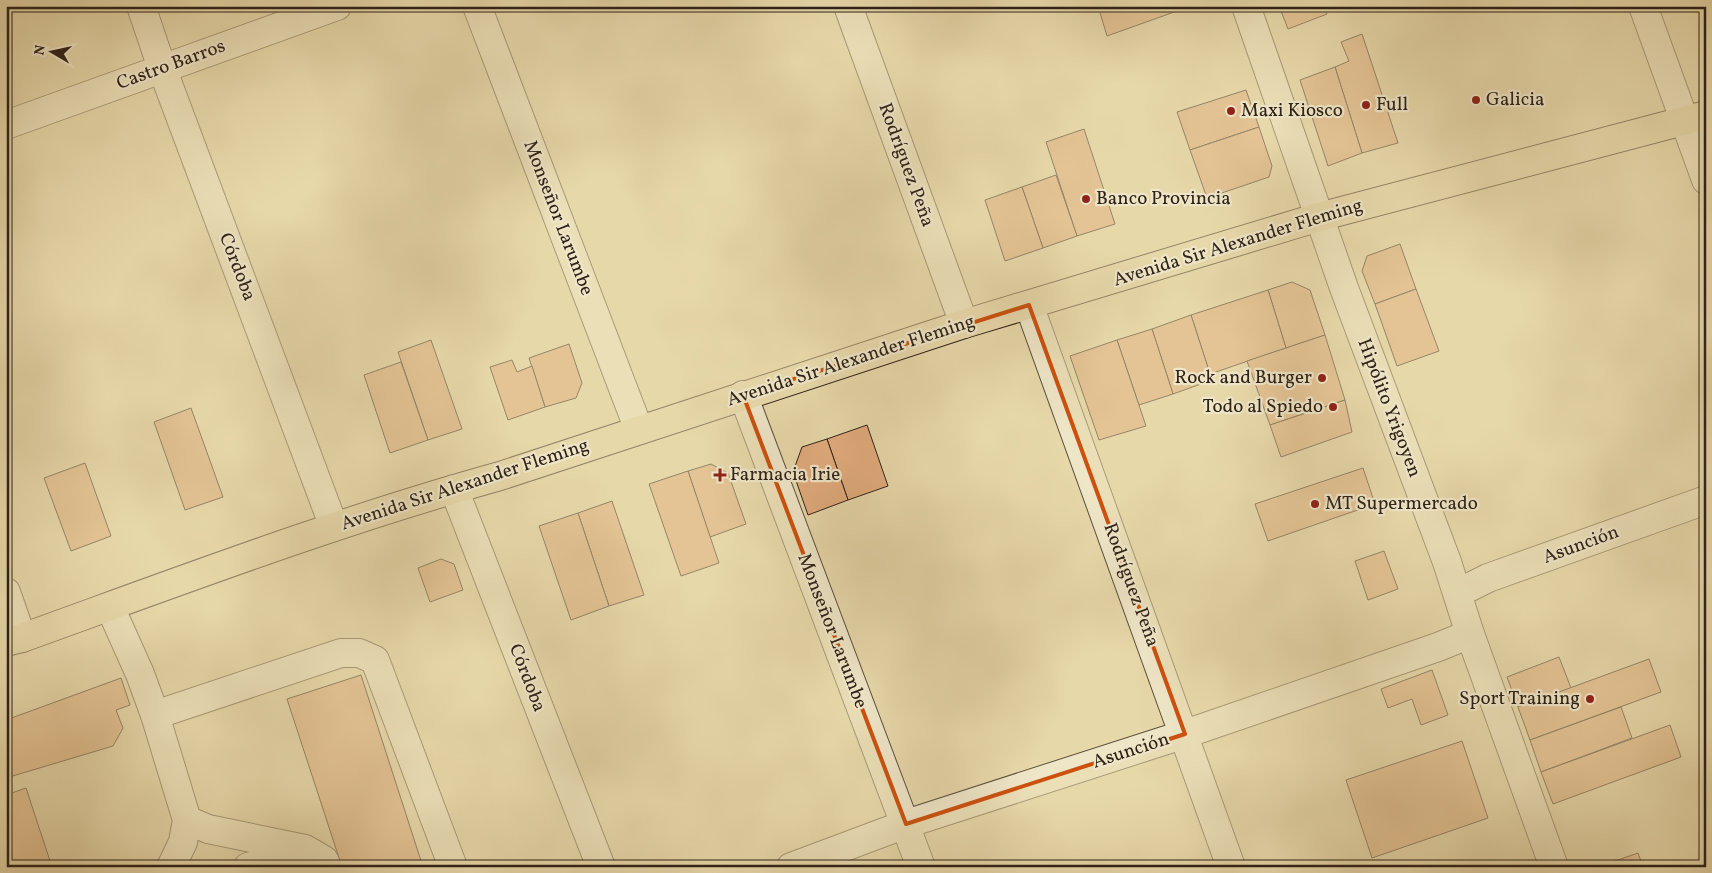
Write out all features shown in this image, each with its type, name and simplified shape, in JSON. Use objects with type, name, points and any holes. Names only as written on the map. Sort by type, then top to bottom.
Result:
[{"type":"main road","name":"Avenida Sir Alexander Fleming","points":[[14,640],[334,527],[454,488],[500,476],[964,324],[1319,217],[1695,118]]},
{"type":"street","name":"Córdoba","points":[[141,6],[162,68],[334,527]]},
{"type":"street","name":"Castro Barros","points":[[6,125],[337,6]]},
{"type":"street","name":"Monseñor Larumbe","points":[[477,6],[639,430]]},
{"type":"street","name":"Rodríguez Peña","points":[[848,6],[964,324]]},
{"type":"street","name":"Hipólito Yrigoyen","points":[[1246,6],[1344,288],[1458,593],[1470,634],[1554,867]]},
{"type":"street","points":[[1643,6],[1695,118],[1706,180]]},
{"type":"street","name":"Rodríguez Peña","points":[[1029,305],[1185,734],[1231,867]]},
{"type":"street","name":"Monseñor Larumbe","points":[[743,395],[921,867]]},
{"type":"street","name":"Córdoba","points":[[454,488],[601,867]]},
{"type":"street","name":"Asunción","points":[[1458,593],[1488,578],[1706,500]]},
{"type":"street","points":[[6,592],[14,640]]},
{"type":"street","points":[[110,607],[140,674],[155,715],[187,820],[182,842],[172,867]]},
{"type":"street","name":"Asunción","points":[[791,867],[906,824],[1185,734],[1438,647],[1470,634]]},
{"type":"street","points":[[155,715],[341,653],[359,653],[375,660],[454,867]]},
{"type":"street","points":[[187,820],[208,829],[305,849],[324,860],[327,867]]},
{"type":"street","points":[[248,867],[305,849]]},
{"type":"highlighted area","points":[[1029,305],[1185,734],[906,824],[743,395]]},
{"type":"building","points":[[1098,6],[1191,6],[1107,36]]},
{"type":"building","points":[[1279,6],[1325,6],[1327,14],[1288,29]]},
{"type":"building","name":"Full","points":[[1362,34],[1398,143],[1362,153],[1335,67],[1349,61],[1341,42]]},
{"type":"building","points":[[1335,67],[1362,153],[1328,166],[1300,80]]},
{"type":"building","points":[[1246,90],[1259,127],[1190,150],[1177,112]]},
{"type":"building","points":[[1259,127],[1272,166],[1269,177],[1207,198],[1190,150]]},
{"type":"building","name":"Banco Provincia","points":[[1084,129],[1115,224],[1077,236],[1046,142]]},
{"type":"building","points":[[1056,175],[1077,236],[1043,248],[1022,187]]},
{"type":"building","points":[[1022,187],[1043,248],[1005,261],[985,200]]},
{"type":"building","points":[[1400,244],[1416,289],[1375,304],[1362,271],[1367,256]]},
{"type":"building","points":[[1292,282],[1310,290],[1325,335],[1286,348],[1268,290]]},
{"type":"building","points":[[1416,289],[1439,351],[1397,366],[1375,304]]},
{"type":"building","points":[[1268,290],[1286,348],[1210,374],[1191,315]]},
{"type":"building","points":[[1191,315],[1212,380],[1173,394],[1152,329]]},
{"type":"building","points":[[1152,329],[1173,394],[1139,405],[1117,340]]},
{"type":"building","points":[[1325,335],[1345,400],[1270,425],[1247,361]]},
{"type":"building","points":[[431,340],[462,429],[428,440],[398,352]]},
{"type":"building","points":[[1117,340],[1146,426],[1099,440],[1070,356]]},
{"type":"building","points":[[569,344],[582,383],[576,398],[545,407],[529,358]]},
{"type":"building","points":[[512,360],[517,372],[532,366],[545,407],[508,420],[490,367]]},
{"type":"building","points":[[401,362],[428,440],[390,453],[364,375]]},
{"type":"building","points":[[1345,400],[1352,432],[1281,457],[1270,425]]},
{"type":"building","points":[[191,408],[223,497],[185,510],[154,422]]},
{"type":"building","points":[[867,425],[888,486],[848,500],[827,439]]},
{"type":"building","points":[[827,439],[848,500],[808,515],[793,472],[802,447]]},
{"type":"building","points":[[85,463],[111,536],[71,551],[44,478]]},
{"type":"building","points":[[711,464],[728,473],[746,524],[710,537],[688,471]]},
{"type":"building","name":"MT Supermercado","points":[[1363,468],[1375,504],[1268,541],[1255,504]]},
{"type":"building","points":[[688,471],[719,563],[681,576],[649,484]]},
{"type":"building","points":[[612,501],[644,595],[609,606],[578,513]]},
{"type":"building","points":[[578,513],[609,606],[571,620],[539,526]]},
{"type":"building","points":[[1384,551],[1398,589],[1368,600],[1355,561]]},
{"type":"building","points":[[441,559],[454,564],[463,590],[430,602],[418,568]]},
{"type":"building","points":[[1559,657],[1571,688],[1518,707],[1507,677]]},
{"type":"building","name":"Sport Training","points":[[1649,659],[1661,692],[1530,740],[1518,707]]},
{"type":"building","points":[[1432,670],[1448,715],[1421,725],[1412,699],[1388,708],[1381,689]]},
{"type":"building","points":[[361,675],[423,867],[342,867],[287,699]]},
{"type":"building","points":[[121,678],[130,705],[116,710],[123,728],[113,746],[6,778],[6,720]]},
{"type":"building","points":[[1621,707],[1632,738],[1541,772],[1530,740]]},
{"type":"building","points":[[1670,725],[1681,757],[1553,804],[1541,772]]},
{"type":"building","points":[[1462,741],[1488,818],[1372,858],[1346,780]]},
{"type":"building","points":[[26,788],[52,867],[6,867],[6,795]]},
{"type":"building","points":[[1638,853],[1643,867],[1598,867]]},
{"type":"place","name":"Galicia","points":[[1476,100]]},
{"type":"place","name":"Full","points":[[1366,105]]},
{"type":"place","name":"Maxi Kiosco","points":[[1231,111]]},
{"type":"place","name":"Banco Provincia","points":[[1086,199]]},
{"type":"place","name":"Rock and Burger","points":[[1322,378]]},
{"type":"place","name":"Todo al Spiedo","points":[[1333,407]]},
{"type":"place","name":"Farmacia Irie","points":[[720,475]]},
{"type":"place","name":"MT Supermercado","points":[[1315,504]]},
{"type":"place","name":"Sport Training","points":[[1590,699]]}]
